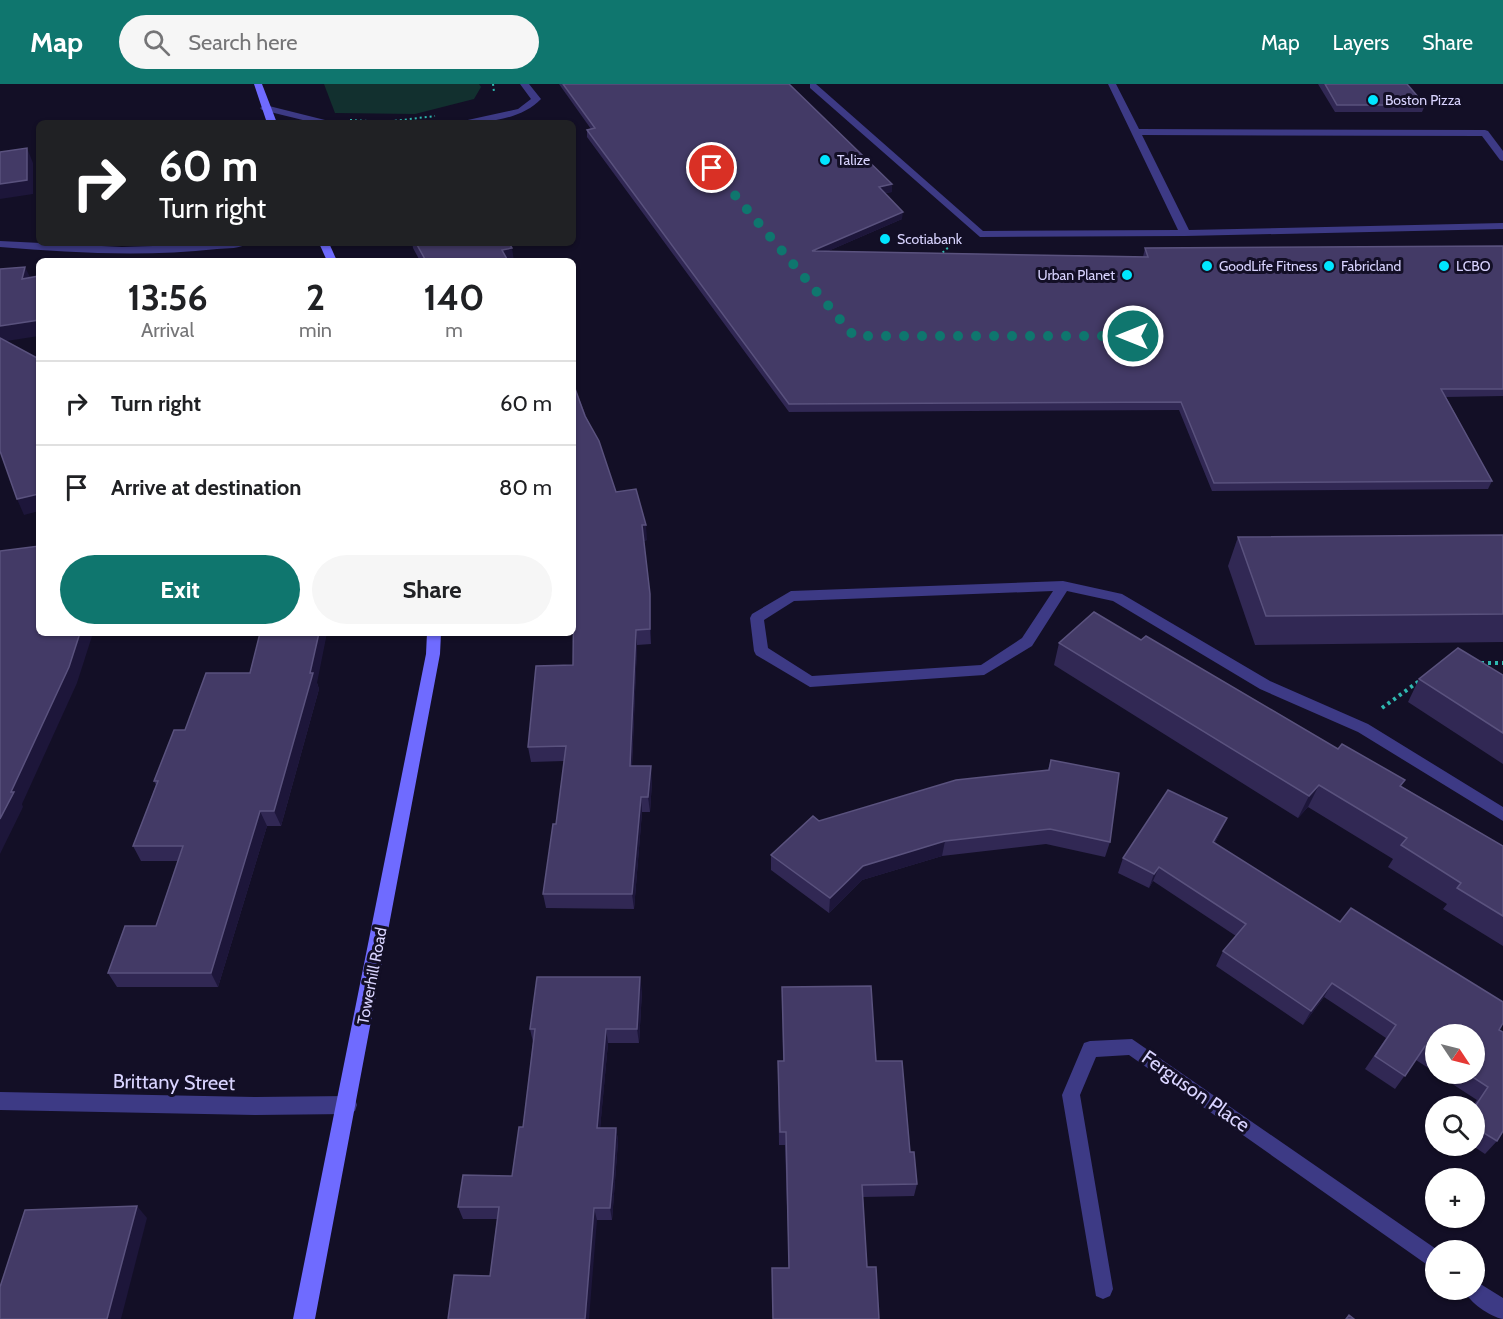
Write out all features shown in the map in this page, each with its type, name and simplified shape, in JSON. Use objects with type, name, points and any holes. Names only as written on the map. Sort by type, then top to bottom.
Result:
[{"type":"street","points":[[258,84],[271,120]]},
{"type":"street","points":[[474,120],[521,111],[536,99],[524,84]]},
{"type":"street","points":[[812,85],[826,84]]},
{"type":"street","points":[[1112,84],[1185,233]]},
{"type":"street","points":[[812,85],[980,234],[1185,233],[1503,226]]},
{"type":"street","points":[[265,108],[314,120]]},
{"type":"street","points":[[1136,132],[1485,133],[1503,158]]},
{"type":"street","points":[[0,244],[81,251],[126,249],[176,251],[218,246]]},
{"type":"street","points":[[1063,586],[1027,642],[984,670],[810,682],[761,651],[757,618],[791,596],[1063,586],[1117,597],[1264,685],[1363,728],[1503,815]]},
{"type":"street","name":"Towerhill Road","points":[[304,1319],[348,1105],[433,654],[434,636]]},
{"type":"street","name":"Ferguson Place","points":[[1103,1289],[1071,1095],[1089,1049],[1132,1047],[1425,1253]]},
{"type":"street","name":"Brittany Street","points":[[0,1101],[255,1106],[348,1105]]},
{"type":"street","points":[[1485,1298],[1503,1310]]},
{"type":"path","points":[[493,84],[494,96]]},
{"type":"path","points":[[402,120],[441,115]]},
{"type":"path","points":[[934,261],[971,226]]},
{"type":"path","points":[[1474,664],[1503,663]]},
{"type":"path","points":[[1363,728],[1387,703],[1431,673]]},
{"type":"green space","points":[[324,84],[479,84],[481,87],[474,99],[415,114],[335,113]]},
{"type":"building","points":[[563,84],[789,84],[892,184],[879,187],[903,212],[812,251],[1148,257],[1145,248],[1503,246],[1503,389],[1441,389],[1492,481],[1214,483],[1181,402],[789,404],[587,130],[595,128]]},
{"type":"building","name":"Boston Pizza","points":[[1325,84],[1407,84],[1425,105],[1337,105]]},
{"type":"building","points":[[27,148],[27,180],[0,184],[0,152]]},
{"type":"building","points":[[418,246],[511,246],[512,248],[502,250],[506,258],[424,258]]},
{"type":"building","points":[[25,267],[22,279],[36,277],[36,320],[0,326],[0,269]]},
{"type":"building","points":[[0,338],[36,357],[36,495],[17,499],[0,451]]},
{"type":"building","points":[[576,391],[585,416],[599,441],[616,492],[636,489],[646,525],[642,525],[650,594],[650,629],[636,630],[630,766],[651,766],[648,797],[641,797],[632,894],[543,894],[553,824],[556,824],[566,746],[528,747],[536,666],[573,665],[573,636],[576,636]]},
{"type":"building","points":[[1503,535],[1503,614],[1266,616],[1238,537]]},
{"type":"building","points":[[36,546],[36,636],[79,636],[69,667],[0,819],[0,551]]},
{"type":"building","points":[[1094,612],[1141,640],[1146,636],[1338,749],[1342,744],[1405,780],[1400,786],[1503,846],[1503,916],[1457,888],[1461,883],[1401,845],[1407,838],[1319,785],[1309,796],[1059,643]]},
{"type":"building","points":[[259,636],[318,636],[310,673],[313,673],[274,811],[260,811],[211,973],[108,973],[125,926],[156,926],[183,846],[133,846],[158,781],[154,781],[174,730],[185,730],[206,673],[250,673]]},
{"type":"building","points":[[1458,648],[1503,675],[1503,733],[1419,679]]},
{"type":"building","points":[[1051,760],[1119,773],[1110,842],[1050,829],[945,841],[863,866],[830,898],[771,855],[813,816],[819,821],[956,780],[1049,770]]},
{"type":"building","points":[[1168,790],[1227,818],[1213,842],[1340,922],[1351,908],[1503,1002],[1503,1023],[1499,1030],[1503,1032],[1503,1131],[1497,1141],[1485,1134],[1485,1096],[1482,1096],[1488,1087],[1483,1084],[1485,1024],[1425,1024],[1425,1046],[1405,1076],[1375,1056],[1396,1025],[1332,983],[1311,1011],[1223,951],[1246,924],[1159,867],[1154,874],[1123,858]]},
{"type":"building","points":[[537,977],[640,977],[637,1029],[606,1029],[597,1128],[616,1128],[613,1176],[610,1208],[594,1208],[585,1319],[448,1319],[454,1275],[490,1276],[499,1207],[458,1207],[463,1175],[512,1176],[519,1127],[523,1127],[535,1029],[530,1029]]},
{"type":"building","points":[[871,986],[876,1061],[902,1061],[910,1152],[914,1152],[917,1184],[862,1185],[867,1267],[876,1267],[879,1319],[773,1319],[772,1268],[789,1268],[786,1132],[780,1132],[778,1061],[784,1061],[782,987]]},
{"type":"building","points":[[137,1206],[107,1319],[0,1319],[0,1287],[25,1210]]},
{"type":"place","name":"Boston Pizza","points":[[1373,100]]},
{"type":"place","name":"Talize","points":[[825,160]]},
{"type":"place","name":"Scotiabank","points":[[885,239]]},
{"type":"place","name":"GoodLife Fitness","points":[[1207,266]]},
{"type":"place","name":"Fabricland","points":[[1329,266]]},
{"type":"place","name":"LCBO","points":[[1444,266]]},
{"type":"place","name":"Urban Planet","points":[[1127,275]]},
{"type":"route","points":[[712,168],[854,336],[1133,336]]}]
